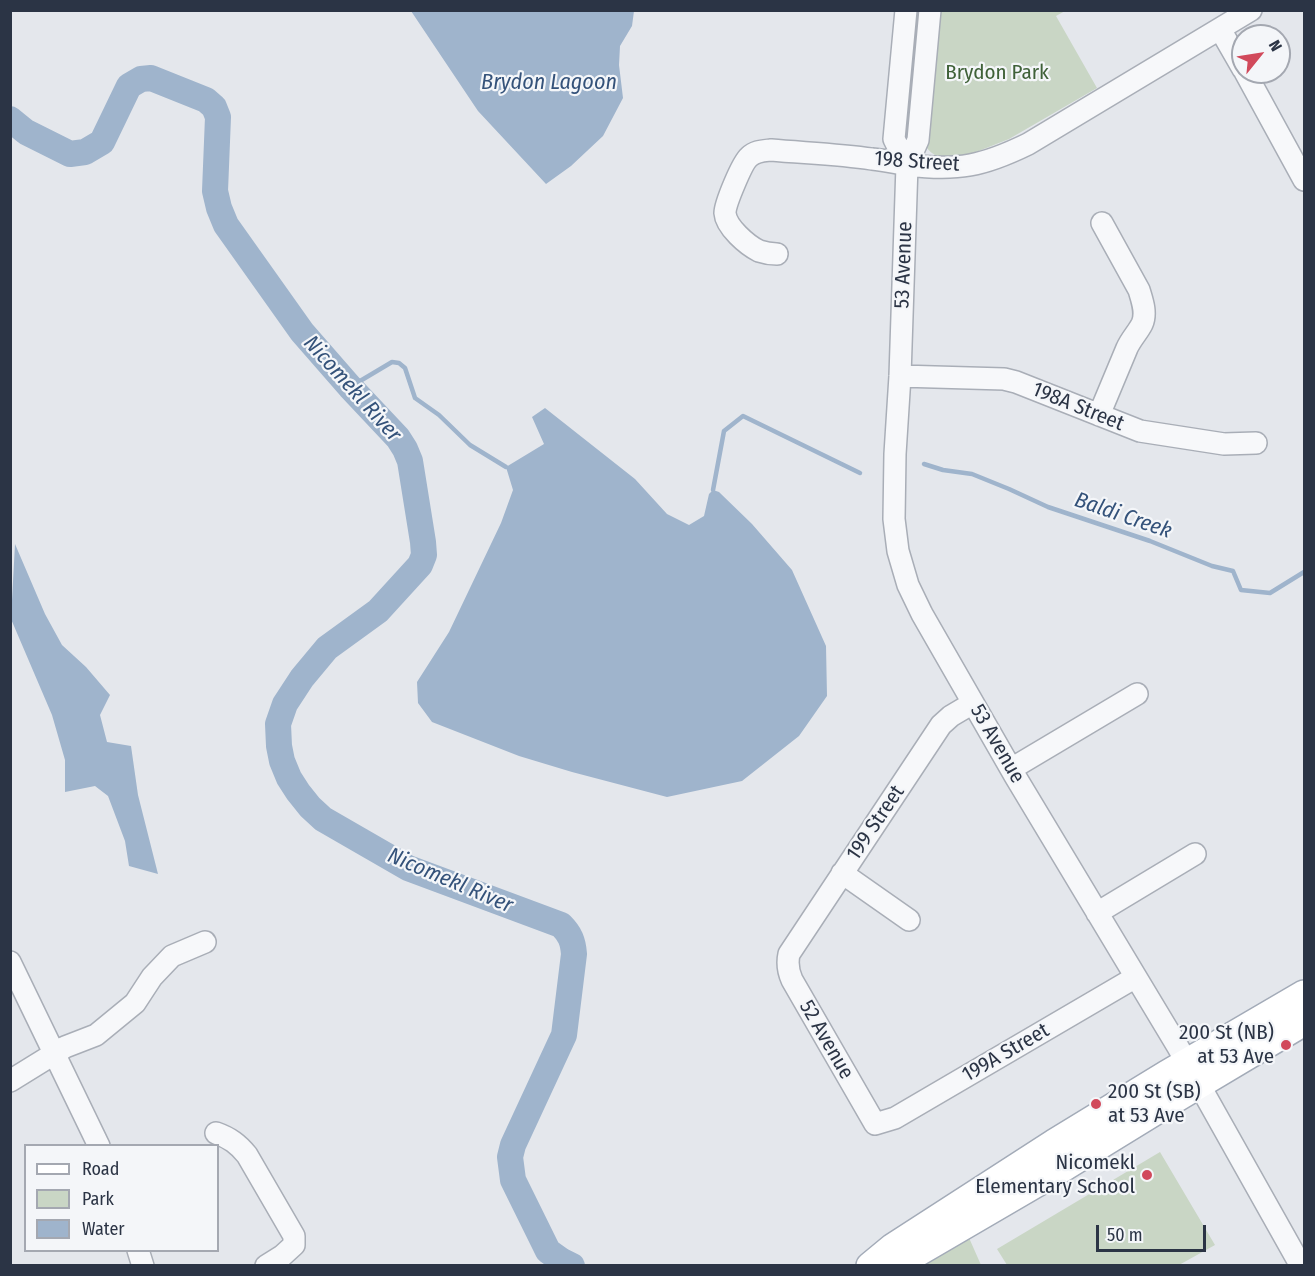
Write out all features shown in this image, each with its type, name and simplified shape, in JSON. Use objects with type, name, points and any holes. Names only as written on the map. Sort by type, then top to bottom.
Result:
[{"type":"main road","points":[[895,1266],[1066,1166],[1305,994]]},
{"type":"main road","points":[[870,1266],[893,1247],[1054,1143],[1192,1074],[1305,1022]]},
{"type":"street","name":"53 Avenue","points":[[906,10],[894,139],[907,165]]},
{"type":"street","name":"53 Avenue","points":[[930,10],[918,140],[907,165],[894,484],[894,519],[898,551],[905,577],[915,600],[1011,769],[1136,977],[1301,1266]]},
{"type":"street","name":"198 Street","points":[[777,254],[768,254],[752,247],[731,229],[727,221],[726,206],[744,163],[749,157],[761,151],[771,150],[873,159],[940,168],[975,165],[1028,144],[1251,10]]},
{"type":"street","points":[[1220,29],[1231,48]]},
{"type":"street","points":[[1251,84],[1305,180]]},
{"type":"street","points":[[1099,415],[1126,348],[1143,323],[1144,313],[1139,290],[1102,223]]},
{"type":"street","name":"198A Street","points":[[900,376],[1004,379],[1152,434],[1224,444],[1256,443]]},
{"type":"street","points":[[1011,769],[1137,694]]},
{"type":"street","name":"199 Street","points":[[789,954],[941,725],[973,702]]},
{"type":"street","points":[[1097,913],[1196,854]]},
{"type":"street","points":[[842,873],[909,920]]},
{"type":"street","points":[[10,1081],[65,1047],[96,1035],[135,1003],[152,977],[172,956],[206,942]]},
{"type":"street","name":"52 Avenue","points":[[789,954],[788,967],[792,980],[875,1124]]},
{"type":"street","points":[[10,962],[98,1144]]},
{"type":"street","name":"199A Street","points":[[875,1124],[895,1118],[1136,977]]},
{"type":"street","points":[[216,1133],[233,1140],[247,1155],[294,1236],[294,1245],[266,1266]]},
{"type":"green space","name":"Brydon Park","points":[[938,11],[1065,11],[1056,16],[1097,88],[1009,139],[971,154],[965,159],[933,154],[925,145]]},
{"type":"green space","points":[[1160,1152],[1215,1245],[1179,1265],[1007,1265],[997,1249]]},
{"type":"green space","points":[[966,1231],[981,1265],[908,1266]]},
{"type":"water","name":"Brydon Lagoon","points":[[411,11],[634,11],[632,26],[620,46],[619,65],[623,98],[603,136],[571,166],[546,184],[478,111]]},
{"type":"water","points":[[545,408],[635,479],[667,514],[689,525],[704,516],[709,494],[713,490],[719,492],[752,524],[792,570],[826,646],[827,696],[799,736],[742,781],[667,797],[519,756],[432,722],[418,703],[417,682],[449,632],[501,523],[513,490],[506,467],[544,444],[532,417]]},
{"type":"water","points":[[15,544],[45,614],[62,645],[86,667],[110,695],[100,715],[107,742],[131,746],[138,795],[158,874],[129,866],[125,841],[108,796],[95,786],[65,792],[65,760],[52,715],[11,619]]},
{"type":"waterway","name":"Nicomekl River","points":[[10,119],[26,132],[70,154],[85,152],[102,142],[129,86],[141,79],[151,78],[206,100],[214,107],[218,117],[215,191],[226,225],[302,332],[398,438],[405,449],[410,461],[424,555],[420,565],[378,611],[327,648],[302,678],[285,704],[278,724],[282,761],[298,792],[323,819],[408,868],[561,925],[569,935],[574,954],[564,1035],[513,1145],[510,1157],[513,1180],[548,1251],[572,1266]]},
{"type":"waterway","name":"Baldi Creek","points":[[350,387],[392,362],[399,363],[405,368],[415,398],[439,415],[470,445],[506,467]]},
{"type":"waterway","name":"Baldi Creek","points":[[713,490],[724,431],[743,416],[860,473]]},
{"type":"waterway","name":"Baldi Creek","points":[[924,464],[943,470],[972,474],[1048,507],[1150,541],[1212,566],[1233,571],[1241,590],[1270,593],[1304,572]]},
{"type":"place","name":"200 St (NB) at 53 Ave","points":[[1286,1045]]},
{"type":"place","name":"200 St (SB) at 53 Ave","points":[[1096,1104]]},
{"type":"place","name":"Nicomekl Elementary School","points":[[1147,1175]]}]
